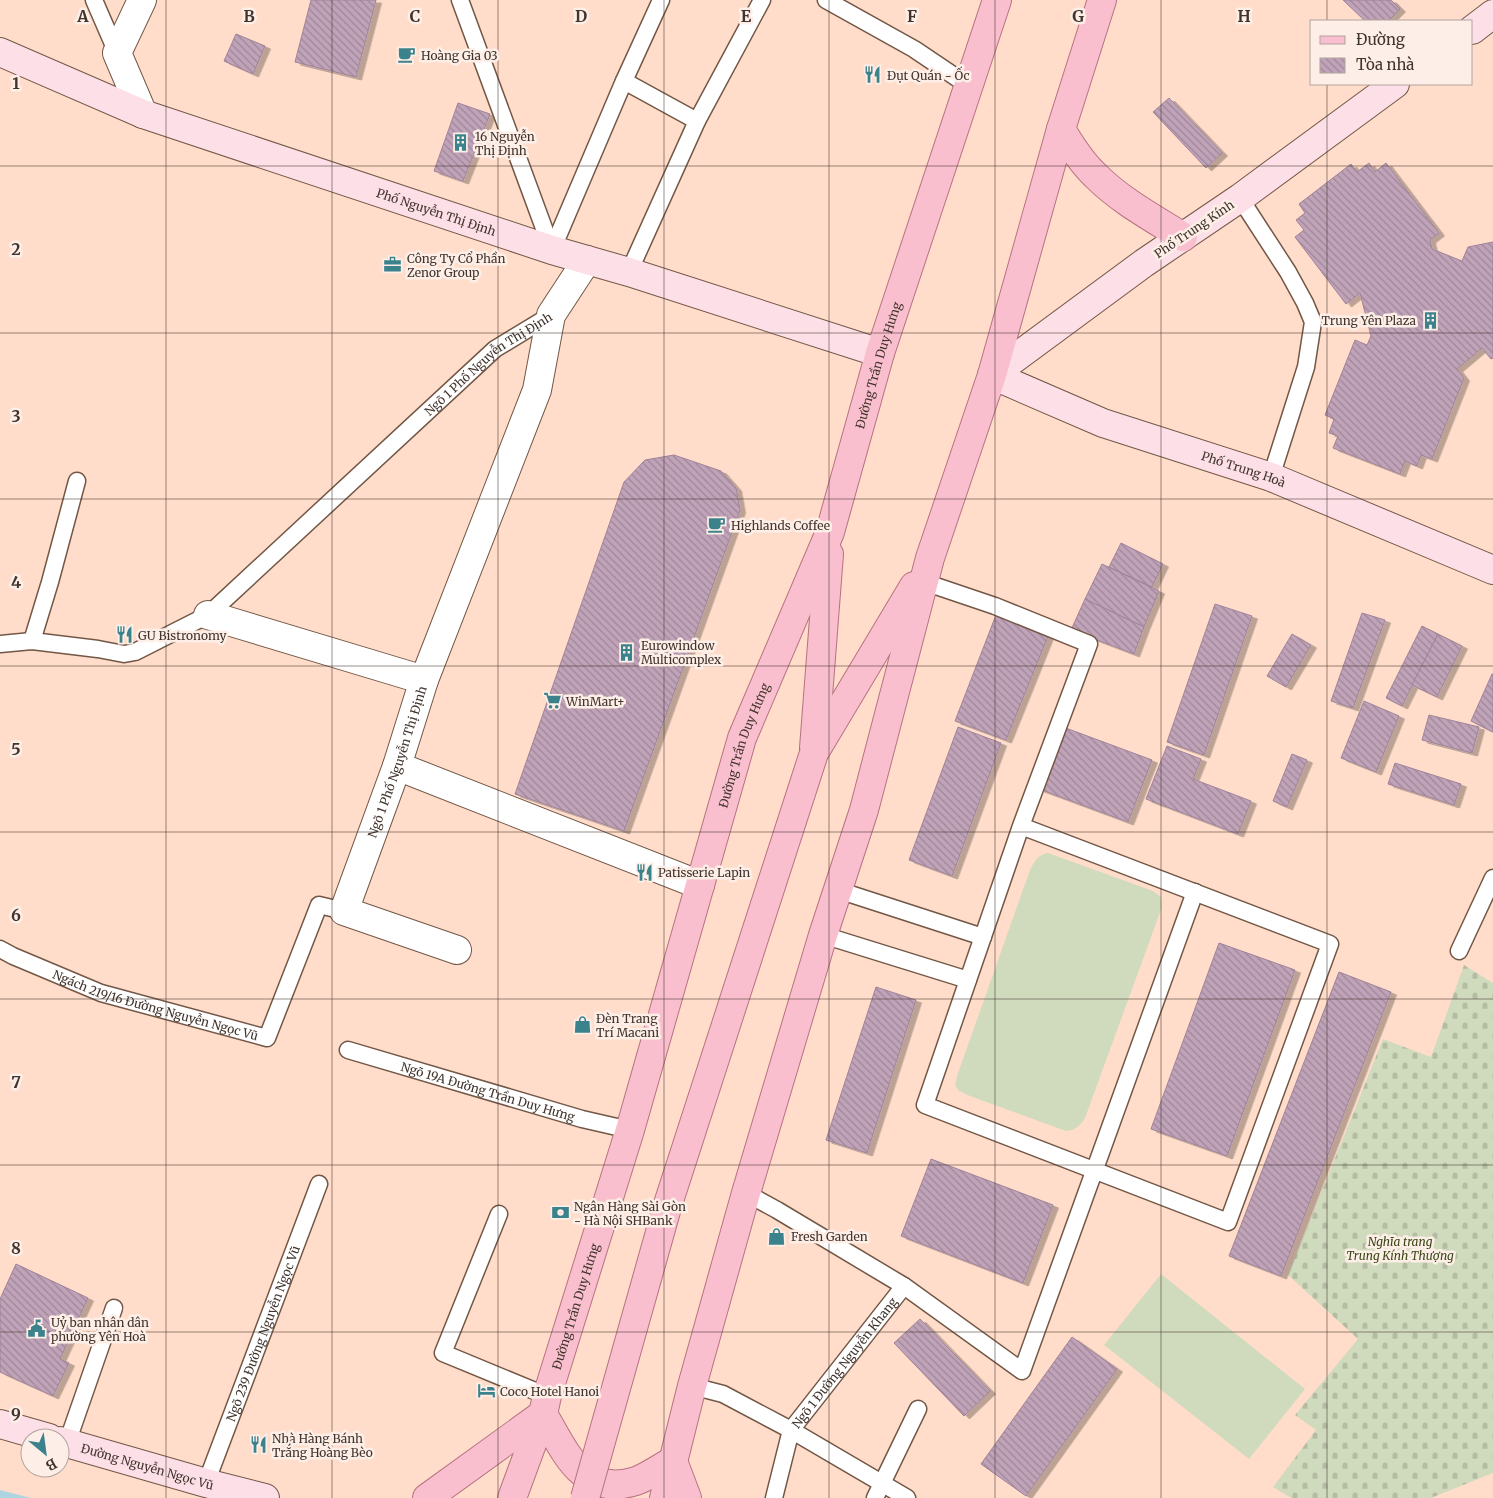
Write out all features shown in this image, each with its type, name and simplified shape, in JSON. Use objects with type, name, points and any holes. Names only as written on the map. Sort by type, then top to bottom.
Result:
[{"type":"main road","name":"Đường Trần Duy Hưng","points":[[512,1498],[545,1405],[630,1130],[742,738],[830,532],[880,352],[997,0]]},
{"type":"main road","points":[[664,1498],[692,1386],[746,1193],[823,935],[864,810],[927,570],[992,374],[1061,129],[1102,0]]},
{"type":"main road","points":[[1061,129],[1076,152],[1095,175],[1117,195],[1183,237]]},
{"type":"main road","points":[[814,753],[830,532]]},
{"type":"main road","points":[[585,1498],[668,1204],[814,753],[927,570]]},
{"type":"main road","points":[[427,1498],[545,1405],[570,1459],[588,1478],[602,1484],[619,1486],[638,1481],[673,1461]]},
{"type":"main road","points":[[673,1461],[688,1498]]},
{"type":"street","points":[[142,0],[117,53],[144,114]]},
{"type":"street","points":[[1473,29],[1493,14]]},
{"type":"street","name":"Phố Nguyễn Thị Định","points":[[0,52],[144,114],[552,250],[629,272],[880,352]]},
{"type":"street","name":"Phố Trung Kính","points":[[992,374],[1144,263],[1240,198],[1395,85]]},
{"type":"street","points":[[551,315],[587,260]]},
{"type":"street","name":"Ngõ 1 Phố Nguyễn Thị Định","points":[[344,911],[397,766],[424,680],[537,390],[551,315]]},
{"type":"street","name":"Phố Trung Hoà","points":[[992,374],[1103,423],[1271,477],[1493,570]]},
{"type":"street","points":[[208,615],[424,680]]},
{"type":"street","points":[[397,766],[700,885]]},
{"type":"street","points":[[344,911],[457,950]]},
{"type":"street","name":"Đường Nguyễn Ngọc Vũ","points":[[0,1424],[20,1430]]},
{"type":"street","name":"Đường Nguyễn Ngọc Vũ","points":[[70,1444],[266,1498]]},
{"type":"lane","points":[[94,0],[117,53]]},
{"type":"lane","points":[[460,0],[552,250]]},
{"type":"lane","points":[[552,250],[624,81],[661,0]]},
{"type":"lane","points":[[629,272],[696,121],[762,0]]},
{"type":"lane","points":[[826,0],[914,49],[969,86]]},
{"type":"lane","points":[[624,81],[696,121]]},
{"type":"lane","points":[[1240,198],[1288,272],[1313,322],[1306,367],[1271,477]]},
{"type":"lane","name":"Ngõ 1 Phố Nguyễn Thị Định","points":[[0,644],[32,642],[98,649],[124,654],[135,652],[208,615],[495,349],[551,315]]},
{"type":"lane","points":[[32,642],[77,481]]},
{"type":"lane","points":[[927,570],[995,606],[1089,644],[1021,826],[925,1105],[1228,1222],[1330,944],[1021,826]]},
{"type":"lane","points":[[1459,951],[1493,878]]},
{"type":"lane","points":[[838,890],[983,937]]},
{"type":"lane","points":[[746,1193],[904,1286],[1022,1372],[1195,892]]},
{"type":"lane","name":"Ngách 219/16 Đường Nguyễn Ngọc Vũ","points":[[0,949],[101,993],[267,1038],[319,905],[344,911]]},
{"type":"lane","points":[[823,935],[968,980]]},
{"type":"lane","name":"Ngõ 19A Đường Trần Duy Hưng","points":[[348,1050],[582,1119],[630,1130]]},
{"type":"lane","name":"Ngõ 239 Đường Nguyễn Ngọc Vũ","points":[[206,1483],[319,1184]]},
{"type":"lane","points":[[499,1214],[443,1353],[545,1405]]},
{"type":"lane","name":"Ngõ 1 Đường Nguyễn Khang","points":[[774,1498],[790,1430],[904,1286]]},
{"type":"lane","points":[[64,1428],[114,1308]]},
{"type":"lane","points":[[692,1386],[723,1394],[790,1430],[878,1491],[906,1498]]},
{"type":"lane","points":[[878,1491],[918,1409]]},
{"type":"green space","points":[[1048,853],[1153,891],[1161,897],[1162,907],[1085,1118],[1077,1127],[1066,1131],[970,1096],[959,1091],[955,1085],[1030,870],[1037,858]]},
{"type":"green space","name":"Nghĩa trang Trung Kính Thượng","points":[[1464,965],[1493,983],[1493,1473],[1431,1498],[1291,1498],[1273,1487],[1316,1430],[1295,1415],[1358,1339],[1288,1275],[1383,1039],[1431,1057]]},
{"type":"green space","points":[[1161,1274],[1305,1389],[1249,1459],[1104,1345]]},
{"type":"water","points":[[0,1490],[31,1498],[0,1498]]},
{"type":"building","points":[[311,0],[376,0],[356,77],[295,62]]},
{"type":"building","points":[[1343,0],[1391,0],[1400,9],[1389,20],[1364,20]]},
{"type":"building","points":[[236,34],[265,46],[253,74],[224,61]]},
{"type":"building","points":[[1169,98],[1222,153],[1206,168],[1153,112]]},
{"type":"building","name":"16 Nguyễn Thị Định","points":[[458,103],[490,114],[463,181],[434,171]]},
{"type":"building","name":"Trung Yên Plaza","points":[[1369,163],[1375,172],[1386,163],[1439,233],[1430,240],[1432,249],[1462,261],[1468,247],[1493,242],[1493,358],[1491,359],[1482,348],[1457,369],[1464,378],[1432,459],[1421,455],[1417,466],[1405,461],[1400,474],[1333,448],[1338,436],[1329,433],[1334,419],[1325,415],[1355,340],[1367,345],[1371,336],[1360,293],[1346,304],[1295,237],[1304,230],[1296,220],[1305,213],[1299,204],[1351,164],[1357,172]]},
{"type":"building","name":"Eurowindow Multicomplex","points":[[674,455],[721,471],[736,488],[740,510],[624,831],[515,794],[624,482],[645,460]]},
{"type":"building","points":[[1121,543],[1163,564],[1152,587],[1109,567]]},
{"type":"building","points":[[1102,564],[1159,591],[1144,627],[1085,599]]},
{"type":"building","points":[[1085,599],[1144,627],[1134,654],[1071,630]]},
{"type":"building","points":[[1215,604],[1252,616],[1204,755],[1167,742]]},
{"type":"building","points":[[1362,613],[1385,620],[1353,708],[1331,701]]},
{"type":"building","points":[[996,615],[1048,636],[1006,740],[955,721]]},
{"type":"building","points":[[1422,626],[1438,634],[1402,706],[1386,698]]},
{"type":"building","points":[[1292,634],[1311,645],[1286,687],[1267,676]]},
{"type":"building","points":[[1438,634],[1462,646],[1437,697],[1412,685]]},
{"type":"building","points":[[1493,674],[1493,732],[1471,721]]},
{"type":"building","points":[[1364,701],[1399,716],[1376,772],[1341,758]]},
{"type":"building","points":[[1429,715],[1479,727],[1472,753],[1422,740]]},
{"type":"building","points":[[958,727],[1001,743],[952,876],[909,860]]},
{"type":"building","points":[[1063,727],[1152,760],[1128,822],[1039,789]]},
{"type":"building","points":[[1167,746],[1201,759],[1193,779],[1251,801],[1238,834],[1146,799]]},
{"type":"building","points":[[1292,754],[1307,760],[1287,807],[1273,801]]},
{"type":"building","points":[[1395,763],[1461,784],[1454,805],[1388,784]]},
{"type":"building","points":[[1219,943],[1295,970],[1227,1156],[1151,1129]]},
{"type":"building","points":[[1339,972],[1391,992],[1281,1276],[1229,1256]]},
{"type":"building","points":[[876,987],[916,1000],[867,1153],[826,1140]]},
{"type":"building","points":[[931,1159],[1053,1205],[1023,1283],[901,1236]]},
{"type":"building","name":"Uỷ ban nhân dân phường Yên Hoà","points":[[16,1264],[88,1298],[60,1359],[69,1363],[53,1396],[0,1372],[0,1299]]},
{"type":"building","points":[[920,1319],[990,1391],[964,1416],[894,1343]]},
{"type":"building","points":[[1072,1337],[1117,1369],[1026,1496],[981,1464]]},
{"type":"place","name":"Hoàng Gia 03","points":[[407,55]]},
{"type":"place","name":"Đụt Quán - Ốc","points":[[873,75]]},
{"type":"place","name":"16 Nguyễn Thị Định","points":[[461,143]]},
{"type":"place","name":"Công Ty Cổ Phần Zenor Group","points":[[393,265]]},
{"type":"place","name":"Trung Yên Plaza","points":[[1430,320]]},
{"type":"place","name":"Highlands Coffee","points":[[717,525]]},
{"type":"place","name":"GU Bistronomy","points":[[124,635]]},
{"type":"place","name":"Eurowindow Multicomplex","points":[[627,652]]},
{"type":"place","name":"WinMart+","points":[[552,701]]},
{"type":"place","name":"Patisserie Lapin","points":[[644,872]]},
{"type":"place","name":"Đèn Trang Trí Macani","points":[[582,1025]]},
{"type":"place","name":"Ngân Hàng Sài Gòn - Hà Nội SHBank","points":[[560,1213]]},
{"type":"place","name":"Fresh Garden","points":[[777,1236]]},
{"type":"place","name":"Uỷ ban nhân dân phường Yên Hoà","points":[[37,1329]]},
{"type":"place","name":"Coco Hotel Hanoi","points":[[486,1391]]},
{"type":"place","name":"Nhà Hàng Bánh Trắng Hoàng Bèo","points":[[258,1445]]}]
